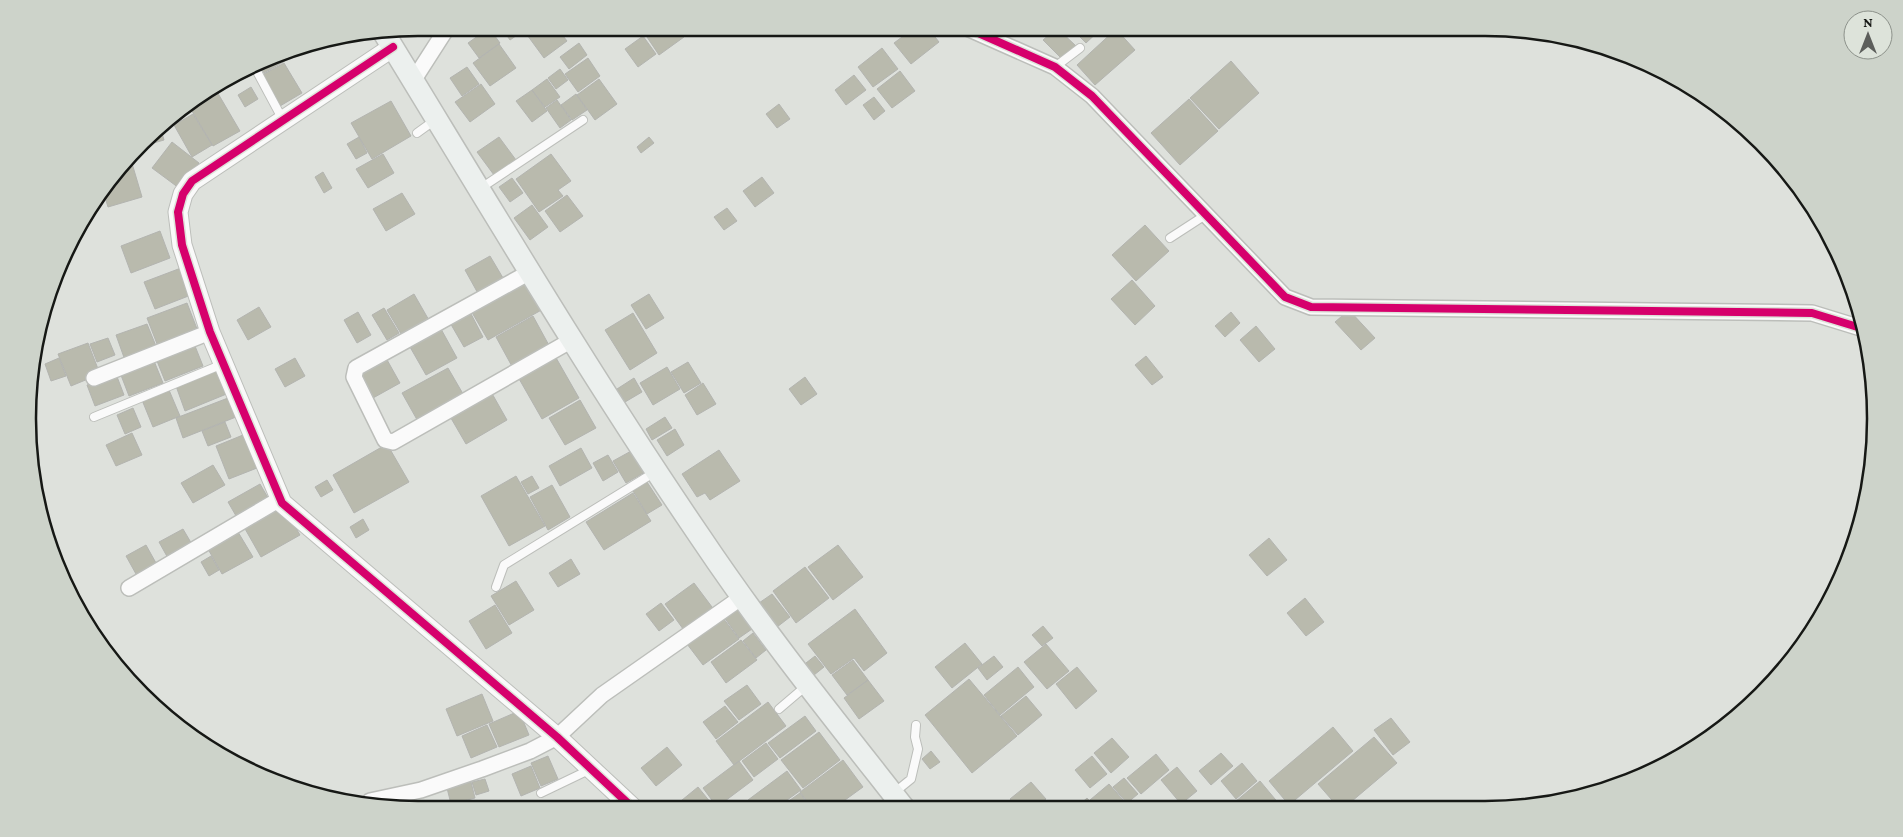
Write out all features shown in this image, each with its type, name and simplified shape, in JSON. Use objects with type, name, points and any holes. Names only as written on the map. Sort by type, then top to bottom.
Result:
[{"type":"main road","points":[[388,40],[572,340],[657,471],[742,597],[896,801]]},
{"type":"street","points":[[414,81],[442,36]]},
{"type":"street","points":[[985,36],[1055,67],[1092,96],[1285,297],[1311,307],[1812,313],[1855,326]]},
{"type":"street","points":[[388,40],[283,120],[198,176],[186,188],[180,200],[178,212],[182,245],[210,332],[280,499],[290,511],[557,737],[626,801]]},
{"type":"street","points":[[530,272],[356,368],[354,377],[385,440],[393,442],[572,340]]},
{"type":"street","points":[[94,378],[210,332]]},
{"type":"street","points":[[129,588],[280,499]]},
{"type":"street","points":[[384,799],[421,790],[482,769],[530,751],[557,737],[602,694],[742,597]]},
{"type":"lane","points":[[1055,67],[1080,48]]},
{"type":"lane","points":[[257,72],[283,120]]},
{"type":"lane","points":[[417,133],[437,119]]},
{"type":"lane","points":[[480,189],[583,120]]},
{"type":"lane","points":[[1170,238],[1207,214]]},
{"type":"lane","points":[[94,417],[223,364]]},
{"type":"lane","points":[[496,587],[504,565],[657,471]]},
{"type":"lane","points":[[778,709],[808,684]]},
{"type":"lane","points":[[899,801],[911,779],[918,749],[915,737],[916,725]]},
{"type":"lane","points":[[541,793],[592,769]]},
{"type":"building","points":[[478,36],[495,36],[500,43],[479,58],[468,43]]},
{"type":"building","points":[[507,36],[516,36],[510,40]]},
{"type":"building","points":[[528,36],[563,36],[567,41],[544,58]]},
{"type":"building","points":[[643,36],[656,54],[638,67],[625,49]]},
{"type":"building","points":[[646,36],[683,36],[684,37],[659,55]]},
{"type":"building","points":[[903,36],[934,36],[939,42],[911,64],[894,43]]},
{"type":"building","points":[[1048,36],[1065,36],[1076,46],[1062,59],[1043,40]]},
{"type":"building","points":[[1079,36],[1093,36],[1086,43]]},
{"type":"building","points":[[1108,36],[1122,36],[1135,50],[1095,85],[1077,65]]},
{"type":"building","points":[[579,43],[587,55],[569,69],[560,57]]},
{"type":"building","points":[[499,44],[516,68],[490,86],[473,63]]},
{"type":"building","points":[[882,48],[898,69],[873,87],[858,67]]},
{"type":"building","points":[[588,58],[600,76],[578,92],[565,74]]},
{"type":"building","points":[[285,61],[285,61],[264,73],[262,70]]},
{"type":"building","points":[[1231,61],[1259,93],[1219,129],[1190,98]]},
{"type":"building","points":[[284,63],[302,93],[280,106],[262,75]]},
{"type":"building","points":[[467,67],[479,84],[462,96],[450,78]]},
{"type":"building","points":[[560,69],[568,80],[556,89],[548,78]]},
{"type":"building","points":[[900,71],[915,91],[892,108],[877,89]]},
{"type":"building","points":[[854,75],[866,90],[846,105],[835,90]]},
{"type":"building","points":[[547,79],[560,97],[545,107],[532,90]]},
{"type":"building","points":[[599,79],[617,104],[595,120],[577,95]]},
{"type":"building","points":[[481,84],[495,104],[470,122],[455,102]]},
{"type":"building","points":[[251,87],[258,99],[245,107],[238,95]]},
{"type":"building","points":[[532,90],[547,111],[532,122],[516,101]]},
{"type":"building","points":[[218,93],[240,131],[213,146],[192,111]]},
{"type":"building","points":[[576,94],[587,110],[572,120],[561,105]]},
{"type":"building","points":[[874,97],[885,111],[874,120],[863,105]]},
{"type":"building","points":[[1189,99],[1218,131],[1180,165],[1151,133]]},
{"type":"building","points":[[557,100],[571,120],[560,128],[546,108]]},
{"type":"building","points":[[391,101],[411,136],[372,159],[351,123]]},
{"type":"building","points":[[779,104],[790,119],[777,128],[766,114]]},
{"type":"building","points":[[193,114],[212,145],[192,157],[174,125]]},
{"type":"building","points":[[162,134],[164,140],[153,143]]},
{"type":"building","points":[[359,137],[367,153],[356,159],[347,144]]},
{"type":"building","points":[[499,137],[516,160],[494,175],[477,152]]},
{"type":"building","points":[[649,137],[654,143],[641,153],[637,147]]},
{"type":"building","points":[[172,142],[199,163],[179,188],[152,168]]},
{"type":"building","points":[[383,154],[394,173],[368,188],[356,169]]},
{"type":"building","points":[[551,154],[571,181],[558,190],[563,196],[539,212],[516,179]]},
{"type":"building","points":[[132,165],[142,197],[108,207],[106,199]]},
{"type":"building","points":[[323,172],[332,188],[324,193],[315,177]]},
{"type":"building","points":[[762,177],[774,193],[755,207],[743,191]]},
{"type":"building","points":[[512,178],[523,193],[510,202],[499,187]]},
{"type":"building","points":[[402,193],[415,214],[386,231],[373,209]]},
{"type":"building","points":[[567,195],[583,216],[560,232],[545,211]]},
{"type":"building","points":[[532,205],[548,227],[530,240],[514,218]]},
{"type":"building","points":[[727,208],[737,221],[724,230],[714,217]]},
{"type":"building","points":[[1145,225],[1169,251],[1136,281],[1112,255]]},
{"type":"building","points":[[160,231],[170,258],[131,273],[121,246]]},
{"type":"building","points":[[490,256],[506,283],[480,297],[465,270]]},
{"type":"building","points":[[181,268],[191,295],[155,309],[144,282]]},
{"type":"building","points":[[527,276],[545,308],[488,340],[470,309]]},
{"type":"building","points":[[1132,280],[1155,306],[1135,325],[1111,299]]},
{"type":"building","points":[[414,294],[430,322],[403,337],[387,310]]},
{"type":"building","points":[[649,294],[664,318],[646,329],[631,305]]},
{"type":"building","points":[[187,303],[199,334],[159,349],[147,318]]},
{"type":"building","points":[[259,307],[271,327],[248,340],[237,320]]},
{"type":"building","points":[[384,308],[399,333],[387,340],[372,315]]},
{"type":"building","points":[[469,310],[483,337],[464,347],[449,321]]},
{"type":"building","points":[[1349,310],[1375,338],[1361,350],[1335,322]]},
{"type":"building","points":[[358,312],[371,335],[357,343],[344,320]]},
{"type":"building","points":[[1231,312],[1240,323],[1225,337],[1215,326]]},
{"type":"building","points":[[633,313],[657,353],[630,370],[605,330]]},
{"type":"building","points":[[533,316],[551,349],[514,370],[496,337]]},
{"type":"building","points":[[147,324],[158,351],[126,363],[116,335]]},
{"type":"building","points":[[1256,326],[1275,349],[1259,362],[1240,340]]},
{"type":"building","points":[[441,329],[457,358],[426,375],[410,347]]},
{"type":"building","points":[[108,338],[115,355],[97,362],[90,344]]},
{"type":"building","points":[[193,341],[203,366],[165,381],[155,356]]},
{"type":"building","points":[[88,343],[100,374],[71,386],[58,354]]},
{"type":"building","points":[[152,356],[163,383],[129,396],[119,370]]},
{"type":"building","points":[[555,356],[579,398],[542,419],[518,377]]},
{"type":"building","points":[[1146,356],[1163,377],[1152,385],[1135,365]]},
{"type":"building","points":[[59,358],[66,376],[51,381],[45,364]]},
{"type":"building","points":[[295,358],[305,376],[285,387],[275,369]]},
{"type":"building","points":[[386,358],[400,383],[373,398],[359,373]]},
{"type":"building","points":[[688,362],[701,383],[684,393],[671,372]]},
{"type":"building","points":[[667,367],[680,389],[653,405],[640,383]]},
{"type":"building","points":[[448,368],[466,399],[420,425],[402,393]]},
{"type":"building","points":[[219,369],[229,393],[185,411],[176,386]]},
{"type":"building","points":[[116,374],[124,395],[95,406],[87,385]]},
{"type":"building","points":[[805,377],[817,394],[801,405],[789,389]]},
{"type":"building","points":[[634,378],[642,392],[625,402],[617,389]]},
{"type":"building","points":[[703,383],[716,404],[697,415],[685,395]]},
{"type":"building","points":[[169,390],[180,416],[153,427],[142,400]]},
{"type":"building","points":[[490,390],[507,420],[466,444],[448,413]]},
{"type":"building","points":[[228,398],[236,417],[183,438],[176,418]]},
{"type":"building","points":[[580,400],[596,428],[565,445],[549,418]]},
{"type":"building","points":[[133,408],[141,427],[125,434],[117,415]]},
{"type":"building","points":[[665,417],[672,428],[652,440],[646,429]]},
{"type":"building","points":[[225,422],[231,437],[208,446],[202,431]]},
{"type":"building","points":[[675,429],[684,445],[667,456],[657,440]]},
{"type":"building","points":[[132,433],[142,455],[116,466],[106,445]]},
{"type":"building","points":[[243,435],[257,468],[229,479],[216,446]]},
{"type":"building","points":[[387,444],[409,482],[354,513],[333,475]]},
{"type":"building","points":[[581,448],[592,468],[560,486],[549,466]]},
{"type":"building","points":[[633,450],[645,472],[626,483],[613,461]]},
{"type":"building","points":[[719,450],[740,481],[710,500],[705,493],[697,497],[682,474]]},
{"type":"building","points":[[608,455],[618,472],[603,481],[593,463]]},
{"type":"building","points":[[213,465],[225,485],[193,503],[181,483]]},
{"type":"building","points":[[516,476],[545,526],[509,546],[481,496]]},
{"type":"building","points":[[532,476],[539,488],[528,494],[521,482]]},
{"type":"building","points":[[327,480],[333,490],[321,497],[315,487]]},
{"type":"building","points":[[647,482],[662,505],[647,514],[633,491]]},
{"type":"building","points":[[260,484],[271,503],[239,521],[228,502]]},
{"type":"building","points":[[552,485],[570,517],[548,530],[530,497]]},
{"type":"building","points":[[633,493],[651,521],[604,550],[586,522]]},
{"type":"building","points":[[283,506],[300,535],[261,557],[244,527]]},
{"type":"building","points":[[363,519],[369,530],[356,538],[350,527]]},
{"type":"building","points":[[183,529],[193,546],[169,560],[159,542]]},
{"type":"building","points":[[238,532],[253,557],[222,574],[208,549]]},
{"type":"building","points":[[1269,538],[1287,560],[1267,576],[1249,555]]},
{"type":"building","points":[[146,545],[156,563],[136,574],[126,556]]},
{"type":"building","points":[[838,545],[863,577],[833,600],[808,567]]},
{"type":"building","points":[[211,556],[219,570],[209,576],[201,562]]},
{"type":"building","points":[[571,559],[580,574],[558,587],[549,573]]},
{"type":"building","points":[[805,567],[829,598],[796,623],[773,591]]},
{"type":"building","points":[[516,581],[534,610],[509,625],[491,596]]},
{"type":"building","points":[[694,583],[715,611],[686,633],[665,604]]},
{"type":"building","points":[[772,594],[790,617],[777,627],[759,603]]},
{"type":"building","points":[[1305,598],[1324,622],[1306,636],[1287,613]]},
{"type":"building","points":[[661,603],[674,620],[659,631],[646,614]]},
{"type":"building","points":[[733,604],[752,629],[739,638],[721,613]]},
{"type":"building","points":[[495,605],[512,633],[486,649],[469,621]]},
{"type":"building","points":[[855,609],[887,653],[864,671],[854,658],[831,674],[808,644]]},
{"type":"building","points":[[720,614],[739,639],[703,665],[684,640]]},
{"type":"building","points":[[1043,626],[1053,638],[1042,646],[1032,635]]},
{"type":"building","points":[[753,633],[766,650],[756,658],[743,641]]},
{"type":"building","points":[[741,640],[757,660],[726,683],[711,662]]},
{"type":"building","points":[[965,643],[982,664],[952,688],[935,667]]},
{"type":"building","points":[[1046,644],[1069,671],[1047,689],[1024,662]]},
{"type":"building","points":[[815,656],[824,667],[814,675],[806,663]]},
{"type":"building","points":[[994,656],[1003,667],[987,680],[978,668]]},
{"type":"building","points":[[853,660],[868,680],[847,695],[832,675]]},
{"type":"building","points":[[1018,667],[1034,687],[1000,715],[984,695]]},
{"type":"building","points":[[1077,667],[1097,691],[1076,709],[1056,684]]},
{"type":"building","points":[[969,679],[1017,736],[972,773],[925,715]]},
{"type":"building","points":[[868,680],[884,701],[859,719],[844,698]]},
{"type":"building","points":[[747,685],[761,704],[739,720],[724,701]]},
{"type":"building","points":[[482,694],[493,721],[457,736],[446,709]]},
{"type":"building","points":[[1026,696],[1042,715],[1018,735],[1001,716]]},
{"type":"building","points":[[768,702],[786,726],[734,765],[716,741]]},
{"type":"building","points":[[725,706],[738,722],[716,739],[703,722]]},
{"type":"building","points":[[519,711],[529,735],[499,747],[489,724]]},
{"type":"building","points":[[805,716],[816,731],[780,758],[768,743]]},
{"type":"building","points":[[1391,718],[1410,742],[1393,755],[1374,730]]},
{"type":"building","points":[[487,725],[497,747],[471,758],[462,736]]},
{"type":"building","points":[[1333,727],[1353,751],[1294,801],[1286,801],[1269,781]]},
{"type":"building","points":[[819,732],[840,760],[803,788],[781,760]]},
{"type":"building","points":[[1374,737],[1397,763],[1352,801],[1333,801],[1318,784]]},
{"type":"building","points":[[1112,738],[1129,757],[1111,773],[1094,753]]},
{"type":"building","points":[[766,743],[778,759],[754,777],[742,761]]},
{"type":"building","points":[[667,747],[682,765],[656,786],[641,768]]},
{"type":"building","points":[[931,751],[940,762],[930,769],[922,759]]},
{"type":"building","points":[[1221,753],[1233,766],[1211,785],[1199,771]]},
{"type":"building","points":[[1156,754],[1169,770],[1141,794],[1127,778]]},
{"type":"building","points":[[548,756],[558,779],[541,786],[531,763]]},
{"type":"building","points":[[1092,756],[1107,774],[1090,788],[1075,770]]},
{"type":"building","points":[[843,760],[863,787],[844,801],[807,801],[800,792]]},
{"type":"building","points":[[739,761],[753,780],[725,801],[713,801],[703,788]]},
{"type":"building","points":[[1242,763],[1257,781],[1236,799],[1221,781]]},
{"type":"building","points":[[531,766],[540,788],[521,796],[512,774]]},
{"type":"building","points":[[1177,767],[1197,791],[1185,801],[1178,801],[1161,780]]},
{"type":"building","points":[[787,771],[801,790],[786,801],[748,800]]},
{"type":"building","points":[[1124,778],[1138,794],[1129,801],[1125,801],[1113,787]]},
{"type":"building","points":[[485,779],[489,791],[476,795],[472,782]]},
{"type":"building","points":[[1260,781],[1277,801],[1236,801]]},
{"type":"building","points":[[471,782],[475,798],[463,801],[450,801],[447,788]]},
{"type":"building","points":[[1031,782],[1046,799],[1044,801],[1012,801],[1010,799]]},
{"type":"building","points":[[1109,784],[1123,800],[1091,801]]},
{"type":"building","points":[[698,787],[709,801],[681,801]]},
{"type":"building","points":[[800,793],[806,801],[789,801]]},
{"type":"building","points":[[407,797],[408,801],[394,800]]},
{"type":"cycle path","points":[[985,36],[1055,67],[1092,96],[1285,297],[1311,307],[1812,313],[1855,326]]},
{"type":"cycle path","points":[[393,47],[192,181],[183,194],[178,212],[182,245],[210,332],[282,503],[557,737],[625,801]]}]
